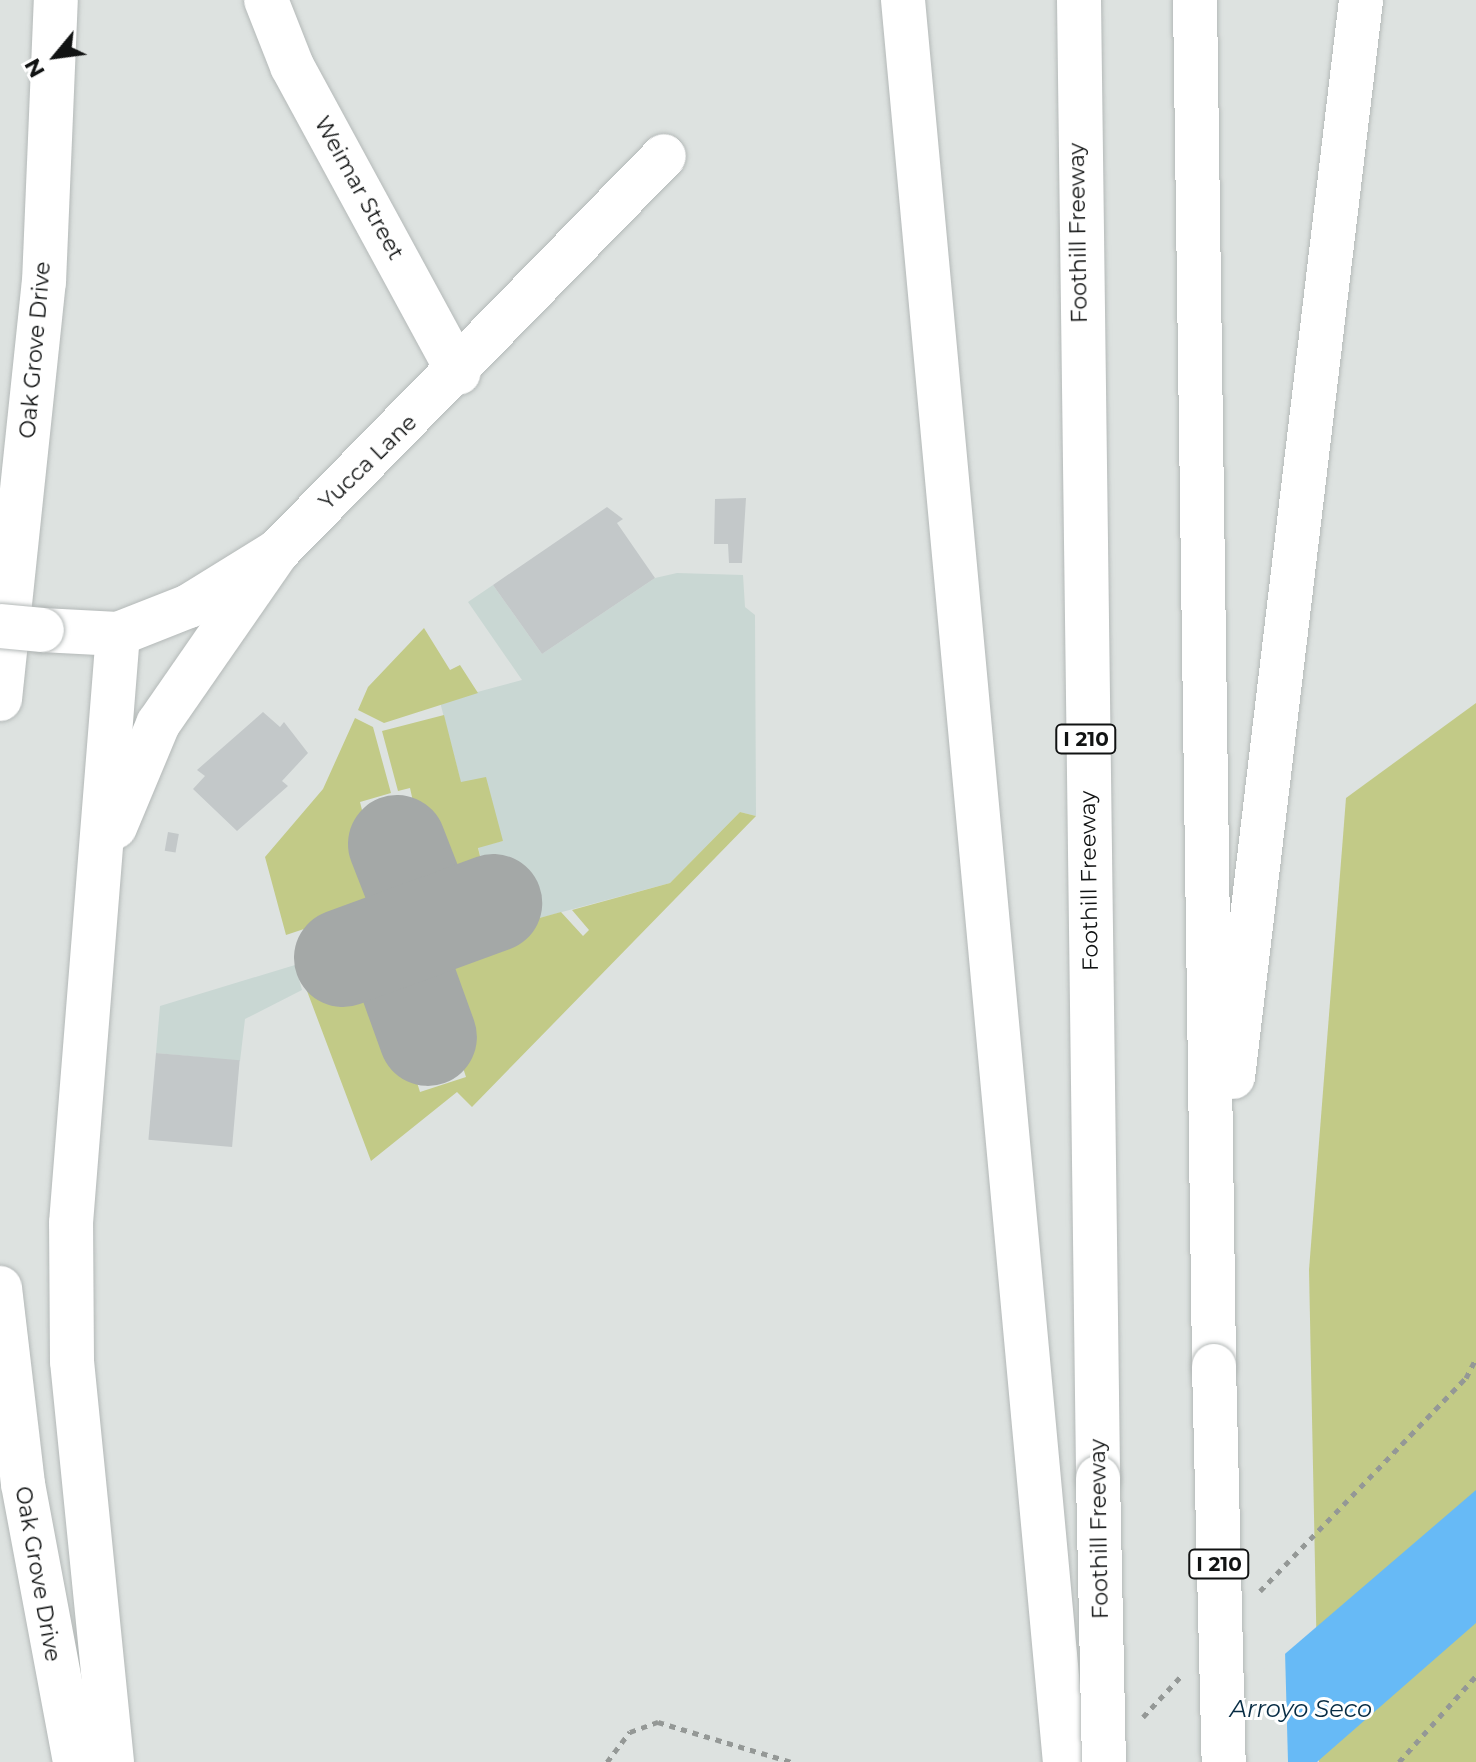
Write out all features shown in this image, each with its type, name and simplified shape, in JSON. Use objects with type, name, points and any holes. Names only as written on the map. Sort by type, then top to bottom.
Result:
[{"type":"main road","name":"Oak Grove Drive","points":[[0,699],[44,282],[56,0]]},
{"type":"main road","name":"Weimar Street","points":[[266,0],[292,66],[459,373]]},
{"type":"main road","points":[[903,0],[1047,1528],[1065,1762]]},
{"type":"main road","name":"Foothill Freeway","points":[[1079,0],[1104,1762]]},
{"type":"main road","name":"I 210","points":[[1195,0],[1212,1246],[1224,1762]]},
{"type":"main road","points":[[1212,1246],[1361,0]]},
{"type":"main road","name":"Yucca Lane","points":[[21,628],[118,634],[189,606],[278,551],[459,373],[664,156]]},
{"type":"main road","points":[[102,858],[158,724],[278,551]]},
{"type":"main road","points":[[112,1762],[72,1315],[78,1080],[102,858],[118,634]]},
{"type":"main road","name":"Oak Grove Drive","points":[[0,1288],[23,1484],[75,1762]]},
{"type":"path","points":[[1249,1603],[1466,1378],[1476,1358]]},
{"type":"path","points":[[1132,1729],[1185,1672]]},
{"type":"path","points":[[1399,1762],[1476,1676]]},
{"type":"path","points":[[607,1762],[630,1732],[658,1722],[791,1762]]},
{"type":"shaded area","points":[[677,573],[743,575],[745,607],[755,615],[756,816],[740,812],[670,883],[499,929],[478,847],[503,841],[461,783],[440,702],[522,680],[468,602],[493,585],[542,654],[655,578]]},
{"type":"shaded area","points":[[295,965],[302,990],[245,1019],[240,1061],[156,1053],[160,1006]]},
{"type":"green space","points":[[424,628],[450,670],[460,665],[478,693],[384,723],[358,710],[368,687]]},
{"type":"green space","points":[[1476,703],[1476,1762],[1319,1762],[1309,1270],[1346,798]]},
{"type":"green space","points":[[444,715],[461,782],[486,777],[503,841],[478,848],[488,888],[438,907],[406,841],[421,837],[410,788],[398,791],[382,731]]},
{"type":"green space","points":[[355,718],[373,727],[391,793],[360,802],[372,850],[390,846],[412,906],[408,919],[339,944],[331,920],[286,935],[265,857],[323,789]]},
{"type":"green space","points":[[740,812],[756,816],[472,1107],[457,1092],[371,1161],[307,991],[384,958],[394,964],[420,1040],[405,1044],[420,1092],[466,1077],[451,1031],[436,1035],[409,960],[413,948],[497,918],[500,929],[561,912],[583,936],[589,930],[572,910],[670,883]]},
{"type":"water","name":"Arroyo Seco","points":[[1476,1490],[1476,1623],[1317,1762],[1159,1762]]},
{"type":"pier","points":[[1285,1651],[1288,1762],[1155,1762],[1156,1759]]},
{"type":"building","points":[[746,498],[742,563],[729,563],[728,544],[714,544],[715,499]]},
{"type":"building","points":[[607,507],[623,519],[617,523],[655,578],[542,654],[493,585]]},
{"type":"building","points":[[263,712],[280,727],[284,722],[308,753],[282,781],[288,786],[237,831],[193,789],[205,776],[197,770]]},
{"type":"building","points":[[168,832],[179,834],[176,853],[165,851]]},
{"type":"building","points":[[156,1053],[240,1060],[232,1147],[148,1140]]},
{"type":"taxiway","points":[[397,844],[429,926]]},
{"type":"taxiway","points":[[343,958],[493,903]]},
{"type":"taxiway","points":[[393,940],[428,1037]]}]
